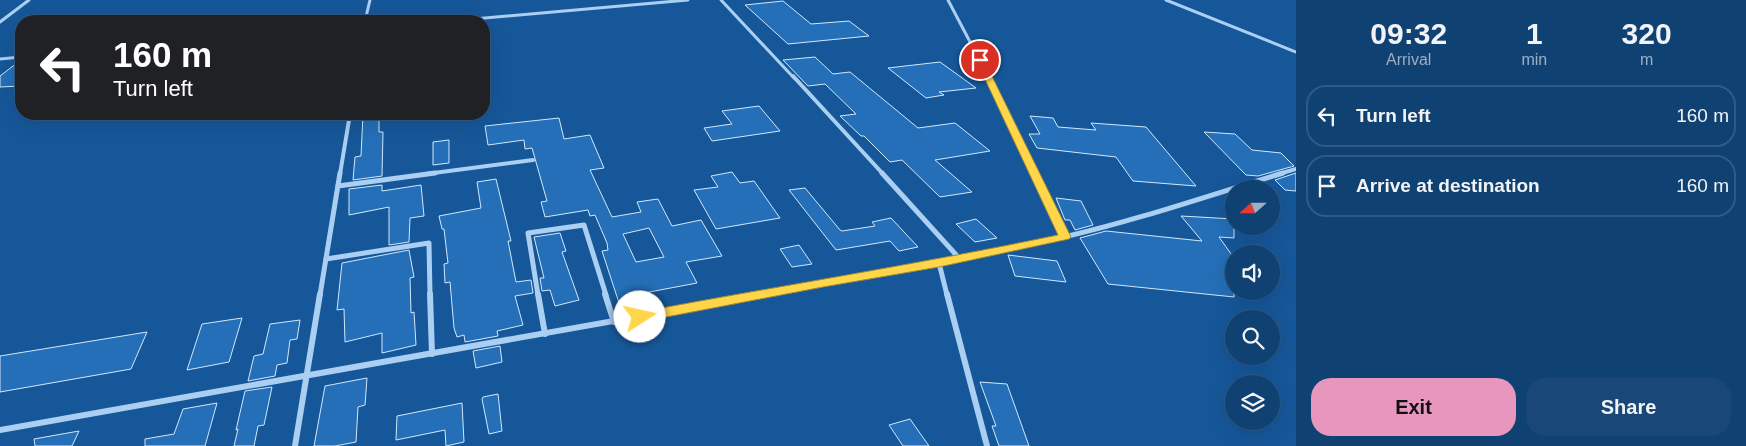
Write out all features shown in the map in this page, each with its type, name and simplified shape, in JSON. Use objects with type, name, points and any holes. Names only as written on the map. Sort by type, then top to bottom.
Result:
[{"type":"street","points":[[0,22],[29,0]]},
{"type":"street","points":[[366,15],[370,0]]},
{"type":"street","points":[[490,18],[688,0]]},
{"type":"street","points":[[721,0],[837,122],[959,258]]},
{"type":"street","points":[[948,0],[996,91],[1065,237]]},
{"type":"street","points":[[1166,0],[1296,52]]},
{"type":"street","points":[[0,59],[15,58]]},
{"type":"street","points":[[295,446],[349,120]]},
{"type":"street","points":[[338,186],[533,160]]},
{"type":"street","points":[[0,430],[939,263],[1065,237],[1296,169]]},
{"type":"street","points":[[545,334],[528,233],[584,225],[614,322]]},
{"type":"street","points":[[326,259],[429,244],[432,354]]},
{"type":"street","points":[[939,263],[987,446]]},
{"type":"building","points":[[783,1],[811,24],[849,21],[869,36],[788,44],[745,5]]},
{"type":"building","points":[[815,57],[833,74],[850,72],[918,128],[955,123],[990,151],[935,160],[972,192],[940,197],[902,160],[890,162],[864,136],[861,136],[840,116],[856,114],[825,84],[808,86],[783,60]]},
{"type":"building","points":[[940,62],[976,88],[939,92],[944,95],[926,98],[888,68]]},
{"type":"building","points":[[15,65],[15,86],[0,87],[0,76]]},
{"type":"building","points":[[759,106],[780,131],[712,141],[704,128],[732,124],[722,111]]},
{"type":"building","points":[[1030,116],[1053,118],[1058,127],[1096,130],[1091,123],[1146,127],[1196,186],[1133,181],[1116,157],[1037,148],[1029,134],[1040,134]]},
{"type":"building","points":[[559,118],[564,139],[590,135],[604,168],[590,170],[612,217],[641,212],[637,202],[658,199],[672,226],[701,220],[722,256],[686,262],[697,283],[644,293],[648,302],[621,309],[602,251],[608,250],[607,243],[595,215],[590,216],[588,210],[545,217],[541,202],[547,201],[532,148],[525,149],[524,140],[488,145],[485,126]],"holes":[[[649,228],[664,257],[636,262],[623,234]]]},
{"type":"building","points":[[363,120],[379,120],[379,132],[383,132],[382,176],[353,180],[355,157],[361,156]]},
{"type":"building","points":[[1204,132],[1235,134],[1252,150],[1281,153],[1294,166],[1258,176],[1246,175]]},
{"type":"building","points":[[449,140],[449,163],[433,165],[433,142]]},
{"type":"building","points":[[732,172],[740,183],[754,181],[780,218],[716,229],[694,190],[718,187],[711,176]]},
{"type":"building","points":[[1296,173],[1296,191],[1285,190],[1280,185],[1280,180],[1275,180]]},
{"type":"building","points":[[496,179],[511,241],[508,241],[516,282],[531,280],[533,293],[515,296],[523,325],[497,331],[498,336],[465,342],[464,335],[457,337],[454,328],[450,282],[445,283],[444,264],[448,263],[444,229],[442,229],[439,216],[481,208],[477,182]]},
{"type":"building","points":[[382,185],[382,191],[421,185],[424,216],[410,218],[409,242],[389,245],[389,207],[349,215],[349,189]]},
{"type":"building","points":[[805,188],[840,230],[875,226],[872,222],[891,218],[918,247],[899,251],[890,241],[836,250],[789,190]]},
{"type":"building","points":[[1056,198],[1081,201],[1093,225],[1075,230],[1070,220],[1065,220]]},
{"type":"building","points":[[1181,216],[1225,218],[1225,235],[1234,235],[1234,238],[1219,237],[1225,245],[1225,296],[1108,284],[1080,238],[1106,231],[1202,241]]},
{"type":"building","points":[[976,219],[997,238],[975,242],[956,224]]},
{"type":"building","points":[[560,233],[566,251],[562,252],[579,300],[555,306],[550,290],[542,291],[540,278],[544,278],[534,237]]},
{"type":"building","points":[[799,245],[812,264],[792,267],[780,249]]},
{"type":"building","points":[[409,250],[414,277],[410,278],[411,313],[414,312],[416,345],[382,353],[382,333],[345,342],[344,309],[337,310],[342,263]]},
{"type":"building","points":[[1008,255],[1057,261],[1066,282],[1015,276]]},
{"type":"building","points":[[242,318],[229,362],[187,370],[202,324]]},
{"type":"building","points":[[300,320],[297,339],[290,340],[287,363],[277,365],[275,376],[248,381],[254,356],[263,354],[270,324]]},
{"type":"building","points":[[147,332],[131,369],[0,392],[0,356]]},
{"type":"building","points":[[500,346],[502,362],[476,368],[473,351]]},
{"type":"building","points":[[367,378],[365,405],[358,407],[356,442],[335,446],[314,446],[325,386]]},
{"type":"building","points":[[980,382],[1007,384],[1029,446],[999,446],[992,426],[996,426]]},
{"type":"building","points":[[272,387],[264,425],[258,426],[254,446],[234,446],[245,391]]},
{"type":"building","points":[[498,394],[502,431],[489,434],[482,399],[483,397]]},
{"type":"building","points":[[217,403],[205,446],[145,446],[145,439],[174,434],[183,409]]},
{"type":"building","points":[[462,403],[464,442],[446,446],[445,430],[396,440],[397,416]]},
{"type":"building","points":[[910,419],[929,446],[903,446],[889,425]]},
{"type":"building","points":[[79,431],[72,446],[35,446],[34,439]]},
{"type":"route","points":[[640,317],[939,263],[1065,237],[980,60]]}]
